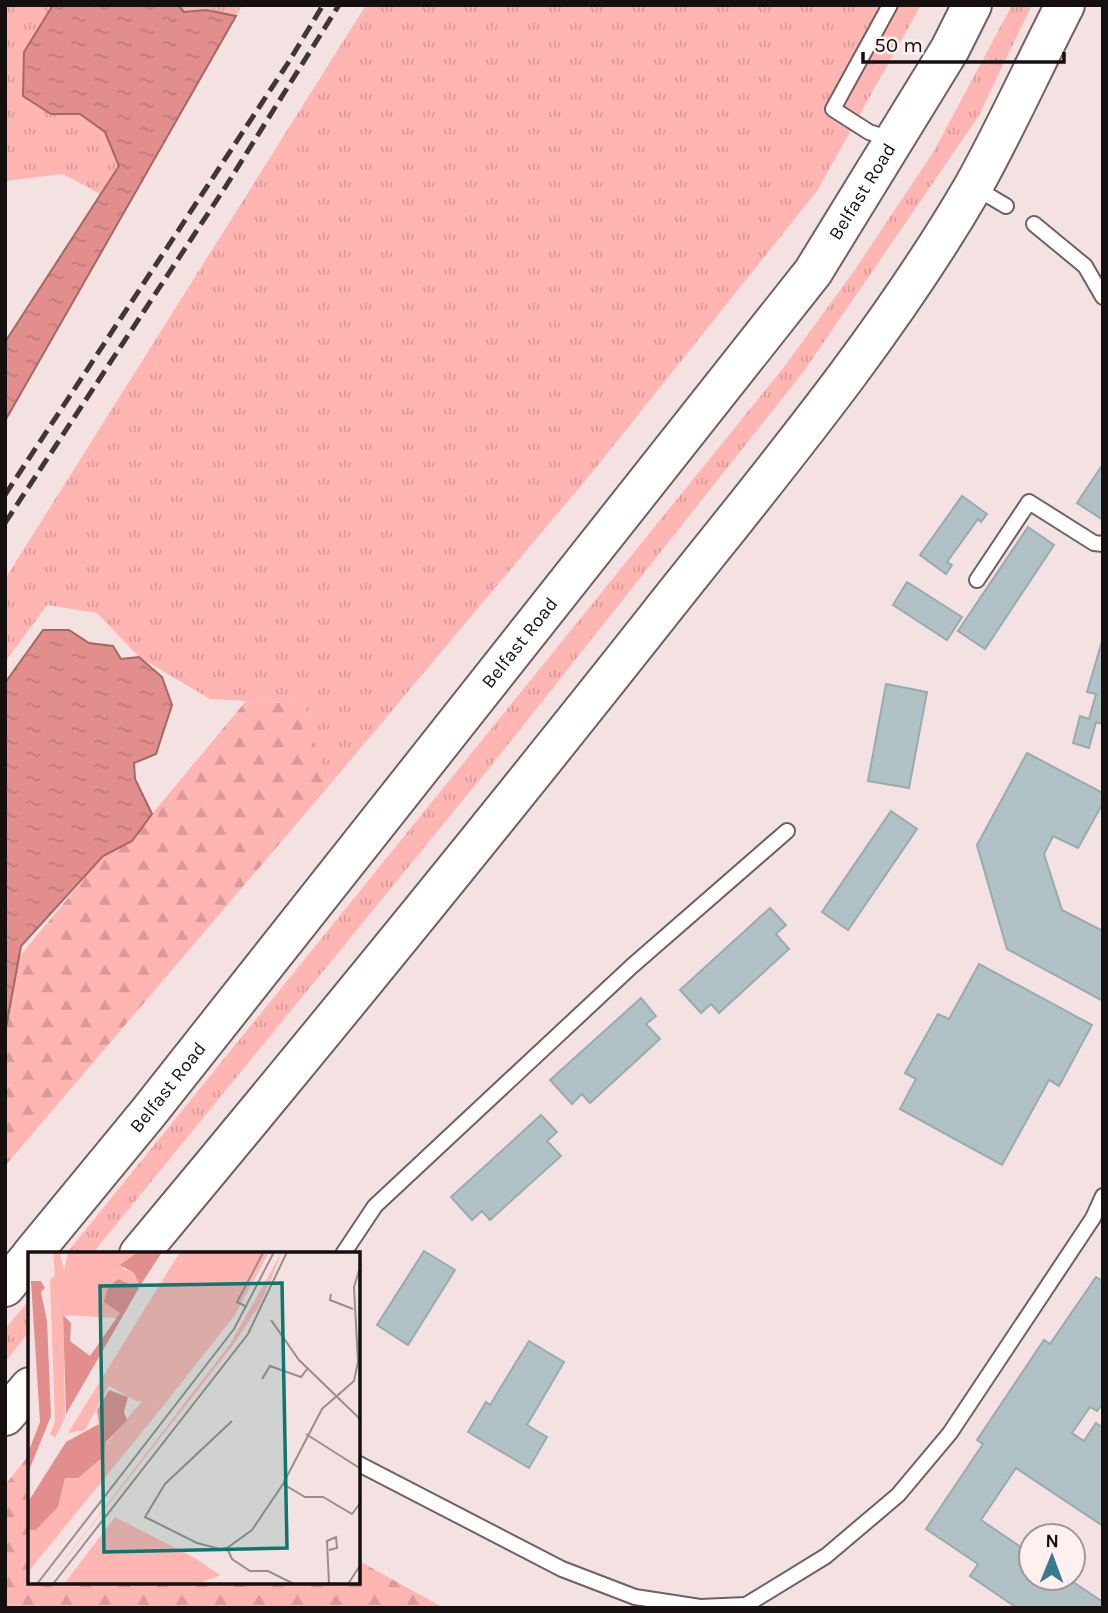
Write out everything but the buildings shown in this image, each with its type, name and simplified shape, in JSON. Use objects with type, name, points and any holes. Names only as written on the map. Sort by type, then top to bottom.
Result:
[{"type":"highway","name":"Belfast Road","points":[[34,1252],[148,1113],[813,272],[950,49],[972,5]]},
{"type":"highway","points":[[141,1252],[351,1000],[807,427],[896,308],[973,186],[1065,5]]},
{"type":"highway","name":"Belfast Road","points":[[5,1287],[28,1260]]},
{"type":"highway","points":[[5,1416],[28,1389]]},
{"type":"lane","points":[[890,5],[833,109],[869,132],[894,141]]},
{"type":"lane","points":[[973,186],[1006,206]]},
{"type":"lane","points":[[1034,224],[1085,266],[1103,297]]},
{"type":"lane","points":[[977,580],[1029,502],[1094,543],[1103,544]]},
{"type":"lane","points":[[345,1252],[375,1206],[632,966],[787,831]]},
{"type":"lane","points":[[360,1465],[562,1569],[635,1597],[700,1607],[746,1606],[826,1556],[898,1495],[950,1433],[1098,1222],[1103,1196]]},
{"type":"green space","points":[[5,5],[53,5],[24,52],[51,114],[80,114],[105,132],[119,166],[100,194],[63,174],[5,181]]},
{"type":"green space","points":[[178,5],[243,5],[236,16],[206,10],[183,12]]},
{"type":"green space","points":[[366,5],[921,5],[817,191],[594,470],[327,788],[304,704],[210,699],[139,657],[97,613],[47,605],[5,662],[5,579]]},
{"type":"green space","points":[[1012,5],[1032,5],[978,117],[804,371],[499,756],[94,1252],[68,1252],[784,367],[854,271],[934,151]]},
{"type":"green space","points":[[246,701],[304,704],[327,788],[5,1166],[5,1033],[19,957],[103,856],[132,841]]},
{"type":"green space","points":[[28,1301],[28,1333],[5,1362],[5,1329]]},
{"type":"green space","points":[[28,1456],[28,1585],[360,1585],[360,1562],[444,1608],[5,1608],[5,1485]]},
{"type":"water","points":[[53,5],[178,5],[184,12],[206,10],[236,16],[5,421],[5,342],[119,166],[105,132],[80,114],[51,114],[23,96],[24,52]]},
{"type":"water","points":[[43,630],[69,630],[89,643],[113,646],[121,659],[139,657],[162,677],[172,705],[156,754],[134,763],[135,779],[152,814],[132,841],[103,856],[21,946],[5,1033],[5,683]]},
{"type":"railway","points":[[5,495],[288,63],[323,5]]},
{"type":"railway","points":[[5,523],[226,186],[339,5]]}]
